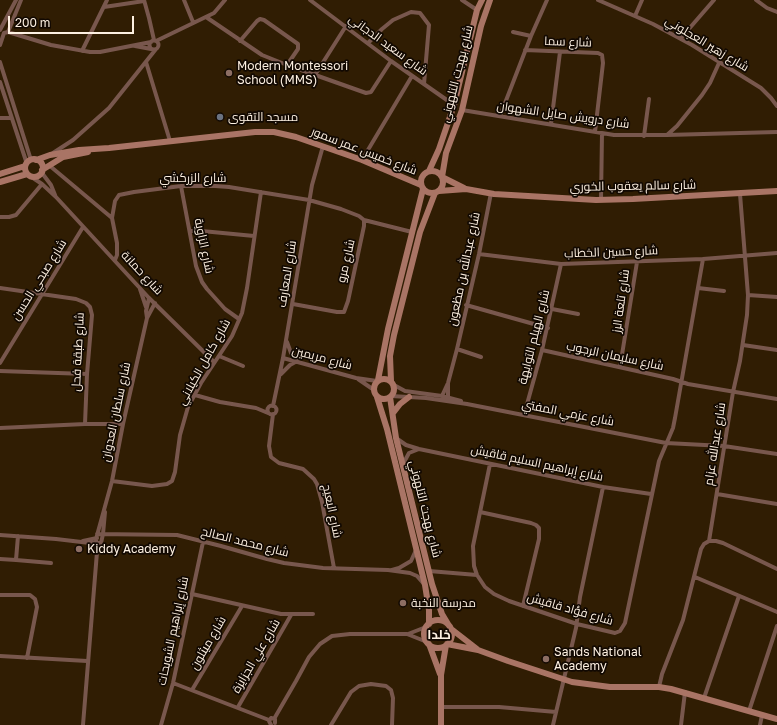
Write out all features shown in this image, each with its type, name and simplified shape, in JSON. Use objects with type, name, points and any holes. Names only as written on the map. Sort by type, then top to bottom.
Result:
[{"type":"street","points":[[0,30],[16,0]]},
{"type":"street","points":[[0,45],[4,34],[8,32],[21,0]]},
{"type":"street","points":[[82,51],[107,0]]},
{"type":"street","points":[[50,155],[73,140],[109,108],[146,62],[153,49],[158,47],[155,42],[144,0],[104,7]]},
{"type":"street","points":[[184,0],[193,22]]},
{"type":"street","points":[[153,49],[149,45],[193,22],[214,13],[225,0]]},
{"type":"street","name":"شارع سعيد الدجاني","points":[[310,0],[391,61],[454,105]]},
{"type":"street","points":[[462,0],[477,10]]},
{"type":"street","name":"شارع بهجت التلهوني","points":[[429,171],[439,149],[454,105],[477,10],[482,0]]},
{"type":"street","name":"شارع بهجت التلهوني","points":[[442,177],[446,153],[462,110],[481,26],[490,0]]},
{"type":"street","points":[[500,116],[525,50],[548,0]]},
{"type":"street","name":"شارع زهير العجلوني","points":[[598,0],[681,38],[761,88],[777,106]]},
{"type":"street","points":[[635,16],[642,0]]},
{"type":"street","points":[[681,38],[714,0]]},
{"type":"street","points":[[756,0],[767,8],[777,12]]},
{"type":"street","points":[[368,43],[382,28],[393,20],[411,12],[420,13],[429,25],[424,84]]},
{"type":"street","points":[[206,17],[262,55],[361,92],[369,93],[391,61]]},
{"type":"street","points":[[240,41],[257,21],[260,19],[264,20],[298,44],[298,49],[287,65]]},
{"type":"street","points":[[315,75],[346,26]]},
{"type":"street","points":[[8,32],[51,45],[82,51],[100,52],[155,42]]},
{"type":"street","points":[[513,32],[531,36]]},
{"type":"street","points":[[132,46],[153,49]]},
{"type":"street","name":"شارع سما","points":[[525,50],[598,53],[602,55],[603,63],[595,132]]},
{"type":"street","points":[[551,124],[560,52]]},
{"type":"street","points":[[0,62],[30,162],[29,175]]},
{"type":"street","points":[[146,62],[170,140]]},
{"type":"street","points":[[667,135],[687,114],[702,95],[710,83],[719,62]]},
{"type":"street","points":[[362,160],[412,76]]},
{"type":"street","points":[[0,82],[12,118],[30,162]]},
{"type":"street","points":[[644,136],[649,99]]},
{"type":"street","name":"شارع درويش صايل الشهوان","points":[[462,110],[595,132],[644,136],[777,132]]},
{"type":"street","points":[[0,118],[12,118]]},
{"type":"street","name":"شارع خميس عمر سمور","points":[[0,182],[29,175],[38,176],[42,171],[63,157],[110,148],[170,140],[269,131],[283,133],[362,160],[422,187]]},
{"type":"street","points":[[601,200],[602,133]]},
{"type":"street","points":[[73,140],[79,150]]},
{"type":"street","name":"شارع المعارف","points":[[272,406],[280,375],[293,304],[309,200],[323,146]]},
{"type":"street","name":"شارع خميس عمر سمور","points":[[0,174],[50,155],[79,150],[110,148]]},
{"type":"street","points":[[30,162],[42,165],[42,171]]},
{"type":"street","points":[[50,166],[112,218]]},
{"type":"street","name":"شارع حمانة","points":[[42,171],[51,185],[56,197]]},
{"type":"street","points":[[429,171],[436,172],[442,177],[443,183],[437,192],[420,232],[394,335],[390,356],[394,391],[390,397],[383,399],[377,397],[374,390],[374,385],[377,380],[389,322],[412,232],[422,187],[422,177],[429,171]]},
{"type":"street","name":"شارع حمانة","points":[[29,175],[42,184],[56,197],[150,298],[214,362]]},
{"type":"street","name":"شارع سالم يعقوب الخوري","points":[[442,177],[466,189],[491,194],[601,200],[777,191]]},
{"type":"street","points":[[0,217],[16,215],[42,184]]},
{"type":"street","name":"شارع الزاوية","points":[[181,186],[196,266],[202,282],[225,309],[239,319]]},
{"type":"street","name":"شارع الزركشي","points":[[115,260],[117,243],[112,218],[114,201],[119,195],[155,188],[215,186],[309,200]]},
{"type":"street","points":[[422,187],[428,192],[437,192]]},
{"type":"street","name":"شارع سالم يعقوب الخوري","points":[[437,192],[466,189]]},
{"type":"street","name":"شارع كامل الكيلاني","points":[[112,481],[152,486],[167,484],[172,481],[175,472],[180,435],[188,407],[214,362],[232,336],[239,319],[247,288],[261,192]]},
{"type":"street","name":"شارع عبدالله بن مظعون","points":[[441,398],[448,383],[457,349],[491,194]]},
{"type":"street","name":"شارع عبدالله عزام","points":[[659,687],[660,678],[679,633],[702,549],[704,544],[709,541],[733,392],[740,361],[747,315],[748,295],[740,194]]},
{"type":"street","points":[[309,200],[356,214],[364,220],[412,232]]},
{"type":"street","name":"شارع مرو","points":[[293,304],[344,312],[348,301],[363,232],[364,220]]},
{"type":"street","name":"شارع صبحي الحسن","points":[[0,364],[83,227]]},
{"type":"street","points":[[190,231],[254,236]]},
{"type":"street","name":"شارع حسين الخطاب","points":[[479,254],[561,264],[637,262],[777,253]]},
{"type":"street","name":"شارع فؤاد قاقيش","points":[[490,464],[473,546],[473,560],[477,575],[490,591],[502,598],[577,624],[615,633],[620,631],[623,627],[659,461],[673,428],[703,258]]},
{"type":"street","name":"شارع تلعة الرز","points":[[620,368],[637,262]]},
{"type":"street","name":"شارع الهيلم التوايهة","points":[[524,415],[548,328],[561,264]]},
{"type":"street","points":[[138,285],[143,297],[146,311]]},
{"type":"street","points":[[0,288],[43,294]]},
{"type":"street","points":[[698,288],[724,291]]},
{"type":"street","name":"شارع طبقة فحل","points":[[43,294],[82,301],[90,307],[92,323],[87,374],[85,424]]},
{"type":"street","points":[[748,295],[777,297]]},
{"type":"street","name":"شارع سلطان العدوان","points":[[147,318],[146,311],[150,298]]},
{"type":"street","name":"شارع سلطان العدوان","points":[[83,725],[97,552],[96,539],[112,481],[123,424],[147,318],[155,303]]},
{"type":"street","points":[[466,305],[548,328]]},
{"type":"street","points":[[552,309],[578,314]]},
{"type":"street","points":[[280,375],[287,367],[297,361],[291,353],[286,340]]},
{"type":"street","points":[[742,344],[777,350]]},
{"type":"street","points":[[457,349],[482,356]]},
{"type":"street","name":"شارع سليمان الرجوب","points":[[542,350],[673,379],[682,383],[777,399]]},
{"type":"street","points":[[219,356],[243,366]]},
{"type":"street","name":"شارع مريمين","points":[[283,358],[356,378],[377,380]]},
{"type":"street","points":[[0,371],[87,374]]},
{"type":"street","name":"شارع مريمين","points":[[356,378],[374,390]]},
{"type":"street","points":[[377,380],[384,378],[392,383]]},
{"type":"street","name":"شارع عزمي المفتي","points":[[392,383],[400,389],[409,392],[666,443],[724,446],[777,454]]},
{"type":"street","name":"شارع عبدالله بن مظعون","points":[[448,383],[448,399]]},
{"type":"street","points":[[195,395],[224,403],[256,408],[270,414],[276,410],[272,406]]},
{"type":"street","name":"شارع بهجت التلهوني","points":[[377,397],[387,429],[425,585],[429,610],[427,625]]},
{"type":"street","name":"شارع بهجت التلهوني","points":[[390,397],[396,438],[429,571],[436,597],[449,626]]},
{"type":"street","name":"شارع عزمي المفتي","points":[[390,397],[441,398]]},
{"type":"street","points":[[393,413],[400,404],[409,397]]},
{"type":"street","points":[[256,408],[272,406]]},
{"type":"street","points":[[270,414],[267,409],[272,406]]},
{"type":"street","name":"شارع البعيج","points":[[270,414],[269,446],[271,457],[279,463],[303,469],[314,479],[317,484],[322,502],[334,568]]},
{"type":"street","points":[[0,428],[85,424],[123,424]]},
{"type":"street","name":"شارع إبراهيم السليم قاقيش","points":[[396,438],[406,445],[420,449],[603,487],[651,494]]},
{"type":"street","points":[[403,464],[409,453],[420,449]]},
{"type":"street","points":[[553,725],[577,624],[580,597],[588,554],[603,487]]},
{"type":"street","points":[[717,494],[777,504]]},
{"type":"street","name":"شارع سلطان العدوان","points":[[97,552],[102,538],[104,510]]},
{"type":"street","points":[[480,512],[531,523],[539,528],[539,539],[523,606]]},
{"type":"street","points":[[0,535],[82,541],[102,538]]},
{"type":"street","name":"شارع محمد الصالح","points":[[96,539],[172,535],[267,560],[284,563],[334,568],[388,570],[414,574],[425,585]]},
{"type":"street","points":[[16,560],[18,536]]},
{"type":"street","points":[[709,541],[722,543],[777,569]]},
{"type":"street","name":"شارع إبراهيم الشويحات","points":[[161,725],[173,683],[203,542]]},
{"type":"street","name":"شارع محمد الصالح","points":[[388,570],[399,568],[411,561],[416,547]]},
{"type":"street","points":[[0,559],[51,563]]},
{"type":"street","points":[[429,571],[477,575]]},
{"type":"street","points":[[695,577],[777,612]]},
{"type":"street","name":"شارع علي الجزايزة","points":[[192,594],[242,606],[291,615],[313,614]]},
{"type":"street","points":[[0,595],[30,595],[35,599],[37,607],[27,658]]},
{"type":"street","points":[[704,698],[739,596]]},
{"type":"street","name":"شارع ميثلون","points":[[192,690],[242,606]]},
{"type":"street","name":"شارع علي الجزايزة","points":[[238,707],[291,615]]},
{"type":"street","points":[[408,634],[436,620],[440,620],[478,650]]},
{"type":"street","points":[[427,625],[424,634],[441,675]]},
{"type":"street","points":[[441,725],[441,675],[446,645],[451,637],[449,626]]},
{"type":"street","points":[[749,711],[777,626]]},
{"type":"street","points":[[173,683],[238,707],[273,723],[309,657],[326,639],[339,634],[408,634],[437,648],[446,645],[478,650],[563,680],[606,687],[671,688],[777,719]]},
{"type":"street","points":[[0,656],[88,662]]},
{"type":"street","points":[[332,725],[350,692],[359,686],[371,684],[386,686],[391,690],[393,698],[392,725]]},
{"type":"street","points":[[681,725],[685,692]]},
{"type":"street","points":[[442,707],[499,707],[556,712]]},
{"type":"street","points":[[760,725],[762,715]]},
{"type":"place","name":"Modern Montessori School (MMS)","points":[[229,73]]},
{"type":"place","name":"مسجد التقوى","points":[[220,117]]},
{"type":"place","name":"Kiddy Academy","points":[[79,549]]},
{"type":"place","name":"مدرسة النخبة","points":[[403,603]]},
{"type":"place","name":"Sands National Academy","points":[[546,659]]},
{"type":"district","name":"خلدا","points":[[439,635]]}]
